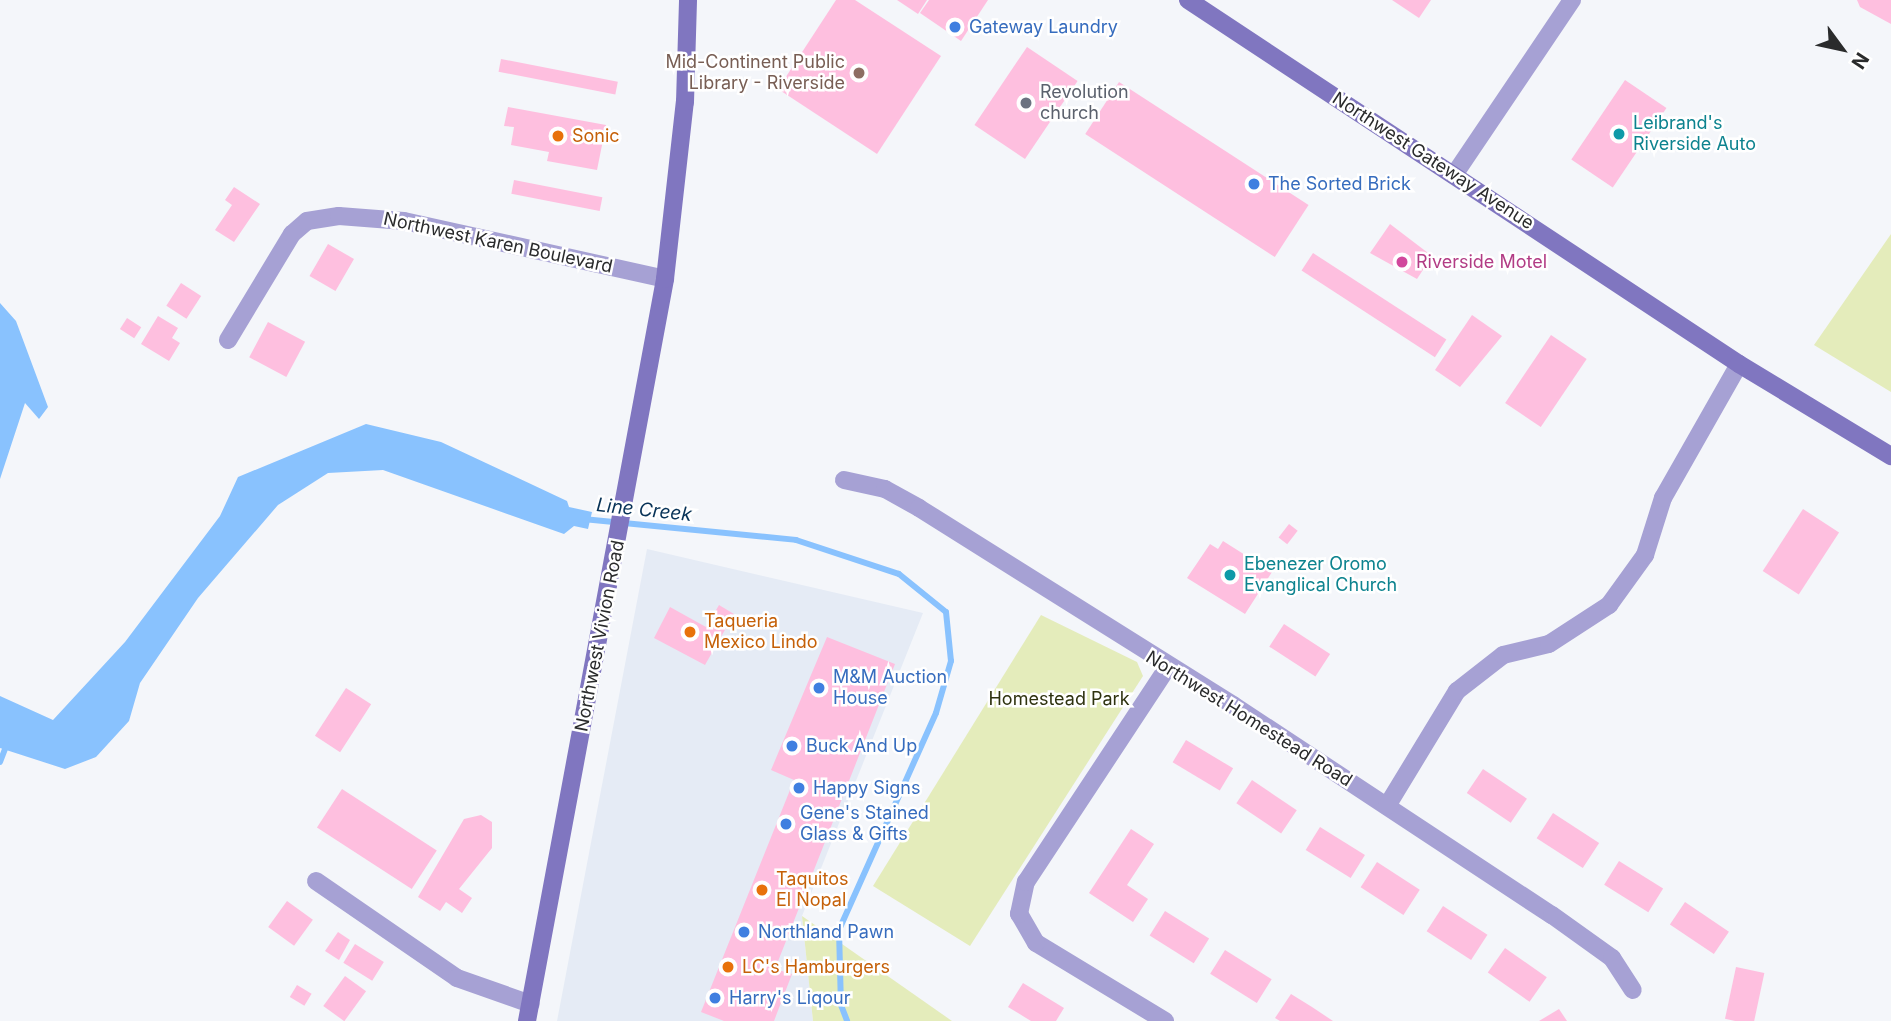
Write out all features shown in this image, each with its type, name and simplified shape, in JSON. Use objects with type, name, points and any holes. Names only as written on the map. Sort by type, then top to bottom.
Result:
[{"type":"main road","name":"Northwest Vivion Road","points":[[529,1012],[665,279],[685,103],[688,0]]},
{"type":"main road","name":"Northwest Gateway Avenue","points":[[1188,0],[1739,364],[1891,456]]},
{"type":"street","points":[[1454,175],[1572,0]]},
{"type":"street","name":"Northwest Karen Boulevard","points":[[228,340],[292,234],[307,221],[339,215],[404,221],[665,279]]},
{"type":"street","points":[[1387,806],[1457,691],[1503,655],[1549,644],[1609,605],[1645,555],[1663,498],[1739,364]]},
{"type":"street","name":"Northwest Homestead Road","points":[[844,480],[885,489],[919,508],[1387,806],[1612,958],[1633,990]]},
{"type":"street","points":[[1165,1021],[1036,943],[1019,914],[1026,882],[1168,667]]},
{"type":"street","points":[[316,881],[457,978],[529,1012]]},
{"type":"shaded area","points":[[647,549],[923,613],[802,916],[813,1021],[557,1021]]},
{"type":"green space","points":[[1891,234],[1891,392],[1814,345]]},
{"type":"green space","name":"Homestead Park","points":[[1041,615],[1137,662],[1143,676],[970,946],[873,886]]},
{"type":"green space","points":[[802,916],[952,1021],[813,1021]]},
{"type":"water","points":[[0,303],[16,321],[48,407],[39,419],[25,403],[0,479]]},
{"type":"water","points":[[366,424],[441,442],[567,501],[569,507],[592,512],[588,529],[574,526],[564,534],[383,470],[328,473],[278,505],[198,598],[140,683],[129,721],[96,757],[65,769],[0,748],[0,696],[53,720],[125,642],[220,516],[238,477]]},
{"type":"building","name":"Mid-Continent Public Library - Riverside","points":[[836,0],[855,0],[941,56],[877,154],[778,89]]},
{"type":"building","points":[[897,0],[927,0],[918,14]]},
{"type":"building","name":"Gateway Laundry","points":[[929,0],[988,0],[961,41],[920,13]]},
{"type":"building","points":[[1392,0],[1431,0],[1419,18]]},
{"type":"building","points":[[1857,0],[1891,0],[1891,24],[1860,7]]},
{"type":"building","name":"Revolution church","points":[[1027,47],[1078,81],[1025,159],[974,125]]},
{"type":"building","points":[[501,59],[618,82],[615,94],[499,72]]},
{"type":"building","name":"Leibrand's Riverside Auto","points":[[1625,80],[1666,108],[1613,188],[1571,160]]},
{"type":"building","points":[[1119,82],[1309,205],[1275,257],[1085,134]]},
{"type":"building","name":"Sonic","points":[[508,107],[606,125],[597,170],[547,161],[549,152],[511,145],[514,127],[504,126]]},
{"type":"building","points":[[514,180],[602,197],[600,211],[511,194]]},
{"type":"building","points":[[234,187],[260,204],[234,242],[215,230],[232,205],[225,200]]},
{"type":"building","points":[[1390,224],[1432,256],[1417,279],[1370,253]]},
{"type":"building","points":[[328,244],[354,259],[335,291],[310,276]]},
{"type":"building","points":[[1313,253],[1446,340],[1435,357],[1302,271]]},
{"type":"building","points":[[181,283],[201,296],[186,319],[166,306]]},
{"type":"building","points":[[1472,315],[1502,336],[1460,387],[1435,370]]},
{"type":"building","points":[[158,316],[178,328],[172,338],[180,343],[169,361],[141,344]]},
{"type":"building","points":[[127,318],[141,327],[134,338],[120,329]]},
{"type":"building","points":[[268,322],[305,342],[286,377],[249,357]]},
{"type":"building","points":[[1551,335],[1587,359],[1541,427],[1505,403]]},
{"type":"building","points":[[1803,509],[1839,532],[1799,594],[1763,571]]},
{"type":"building","points":[[1289,524],[1298,531],[1287,544],[1279,537]]},
{"type":"building","name":"Ebenezer Oromo Evanglical Church","points":[[1223,541],[1272,572],[1245,614],[1187,578],[1210,544],[1218,549]]},
{"type":"building","name":"Taqueria Mexico Lindo","points":[[719,605],[734,614],[705,665],[654,638],[670,607],[706,627]]},
{"type":"building","points":[[1284,624],[1330,654],[1315,677],[1269,647]]},
{"type":"building","points":[[827,637],[895,664],[775,969],[792,974],[774,1021],[724,1021],[701,1012],[794,780],[771,770]]},
{"type":"building","points":[[346,688],[371,704],[340,752],[315,736]]},
{"type":"building","points":[[1186,740],[1233,768],[1220,791],[1173,762]]},
{"type":"building","points":[[1483,769],[1527,799],[1511,823],[1467,793]]},
{"type":"building","points":[[1252,780],[1297,810],[1281,833],[1236,803]]},
{"type":"building","points":[[342,789],[437,851],[412,889],[317,828]]},
{"type":"building","points":[[1553,813],[1599,843],[1583,868],[1537,838]]},
{"type":"building","points":[[481,815],[492,822],[492,848],[459,889],[472,898],[462,913],[446,902],[440,911],[418,897],[464,819]]},
{"type":"building","points":[[1320,827],[1365,855],[1351,878],[1306,850]]},
{"type":"building","points":[[1131,829],[1154,844],[1127,885],[1148,899],[1133,922],[1089,893]]},
{"type":"building","points":[[1619,861],[1663,889],[1648,912],[1604,885]]},
{"type":"building","points":[[1377,862],[1420,890],[1403,915],[1361,887]]},
{"type":"building","points":[[287,901],[313,920],[294,946],[268,927]]},
{"type":"building","points":[[1685,902],[1729,932],[1714,954],[1670,924]]},
{"type":"building","points":[[1443,906],[1487,935],[1471,960],[1427,931]]},
{"type":"building","points":[[1165,911],[1209,939],[1194,963],[1150,936]]},
{"type":"building","points":[[338,932],[350,940],[339,960],[325,951]]},
{"type":"building","points":[[355,944],[384,962],[372,981],[343,963]]},
{"type":"building","points":[[1505,948],[1547,977],[1530,1002],[1488,973]]},
{"type":"building","points":[[1225,950],[1272,979],[1257,1003],[1210,974]]},
{"type":"building","points":[[1736,967],[1764,973],[1754,1021],[1725,1019]]},
{"type":"building","points":[[345,976],[366,991],[344,1021],[323,1006]]},
{"type":"building","points":[[1023,983],[1064,1008],[1056,1021],[1031,1021],[1008,1007]]},
{"type":"building","points":[[297,985],[312,994],[304,1006],[290,997]]},
{"type":"building","points":[[1291,994],[1333,1021],[1280,1021],[1275,1018]]},
{"type":"building","points":[[1559,1009],[1567,1021],[1539,1021]]},
{"type":"waterway","name":"Line Creek","points":[[583,519],[796,540],[899,574],[946,612],[951,661],[936,713],[839,930],[841,1005],[847,1021]]},
{"type":"waterway","points":[[0,762],[7,744]]},
{"type":"place","name":"Gateway Laundry","points":[[955,27]]},
{"type":"place","name":"Mid-Continent Public Library - Riverside","points":[[859,73]]},
{"type":"place","name":"Revolution church","points":[[1026,103]]},
{"type":"place","name":"Leibrand's Riverside Auto","points":[[1619,134]]},
{"type":"place","name":"Sonic","points":[[558,136]]},
{"type":"place","name":"The Sorted Brick","points":[[1254,184]]},
{"type":"place","name":"Riverside Motel","points":[[1402,262]]},
{"type":"place","name":"Ebenezer Oromo Evanglical Church","points":[[1230,575]]},
{"type":"place","name":"Taqueria Mexico Lindo","points":[[690,632]]},
{"type":"place","name":"M&M Auction House","points":[[819,688]]},
{"type":"place","name":"Buck And Up","points":[[792,746]]},
{"type":"place","name":"Happy Signs","points":[[799,788]]},
{"type":"place","name":"Gene's Stained Glass & Gifts","points":[[786,824]]},
{"type":"place","name":"Taquitos El Nopal","points":[[762,890]]},
{"type":"place","name":"Northland Pawn","points":[[744,932]]},
{"type":"place","name":"LC's Hamburgers","points":[[728,967]]},
{"type":"place","name":"Harry's Liqour","points":[[715,998]]}]
